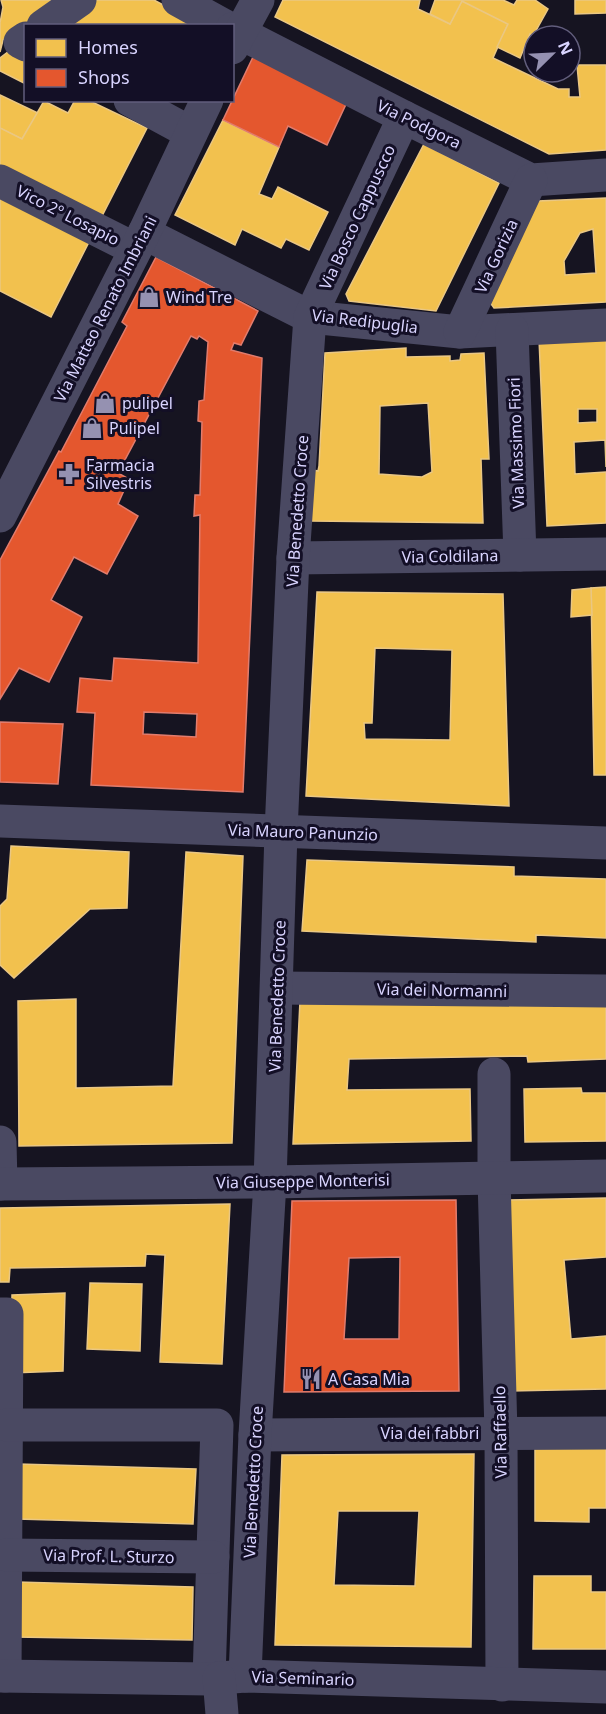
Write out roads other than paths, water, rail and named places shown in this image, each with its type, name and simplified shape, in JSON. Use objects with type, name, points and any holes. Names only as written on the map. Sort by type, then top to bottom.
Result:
[{"type":"street","points":[[47,24],[80,0]]},
{"type":"street","name":"Via Podgora","points":[[178,0],[216,24]]},
{"type":"street","points":[[234,31],[258,0]]},
{"type":"street","name":"Via Podgora","points":[[234,35],[531,180],[606,176]]},
{"type":"street","points":[[134,102],[191,133]]},
{"type":"street","name":"Via Matteo Renato Imbriani","points":[[0,516],[139,241],[206,102]]},
{"type":"street","name":"Via Bosco Cappuscco","points":[[310,317],[404,117]]},
{"type":"street","name":"Via Gorizia","points":[[460,332],[531,180]]},
{"type":"street","name":"Vico 2º Losapio","points":[[0,181],[139,241]]},
{"type":"street","name":"Via Redipuglia","points":[[139,241],[310,317],[460,332],[606,325]]},
{"type":"street","name":"Via Benedetto Croce","points":[[224,1678],[255,1435],[270,1182],[281,832],[293,558],[310,317]]},
{"type":"street","name":"Via Massimo Fiori","points":[[512,330],[520,555]]},
{"type":"street","name":"Via Coldilana","points":[[293,558],[606,554]]},
{"type":"street","name":"Via Mauro Panunzio","points":[[0,821],[606,843]]},
{"type":"street","name":"Via dei Normanni","points":[[277,988],[606,991]]},
{"type":"street","name":"Via Raffaello","points":[[494,1074],[494,1178],[501,1433],[502,1685]]},
{"type":"street","points":[[0,1142],[1,1184]]},
{"type":"street","name":"Via Giuseppe Monterisi","points":[[1,1184],[606,1176]]},
{"type":"street","points":[[2,1676],[7,1425],[3,1314]]},
{"type":"street","points":[[7,1425],[217,1425],[213,1557],[224,1678],[222,1714]]},
{"type":"street","name":"Via dei fabbri","points":[[255,1435],[606,1432]]},
{"type":"street","name":"Via Prof. L. Sturzo","points":[[6,1555],[213,1557]]},
{"type":"street","name":"Via Seminario","points":[[2,1676],[224,1678],[606,1687]]},
{"type":"place","name":"Wind Tre","points":[[149,297]]},
{"type":"place","name":"pulipel","points":[[105,403]]},
{"type":"place","name":"Pulipel","points":[[92,428]]},
{"type":"place","name":"Farmacia Silvestris","points":[[69,474]]},
{"type":"place","name":"A Casa Mia","points":[[311,1379]]}]
